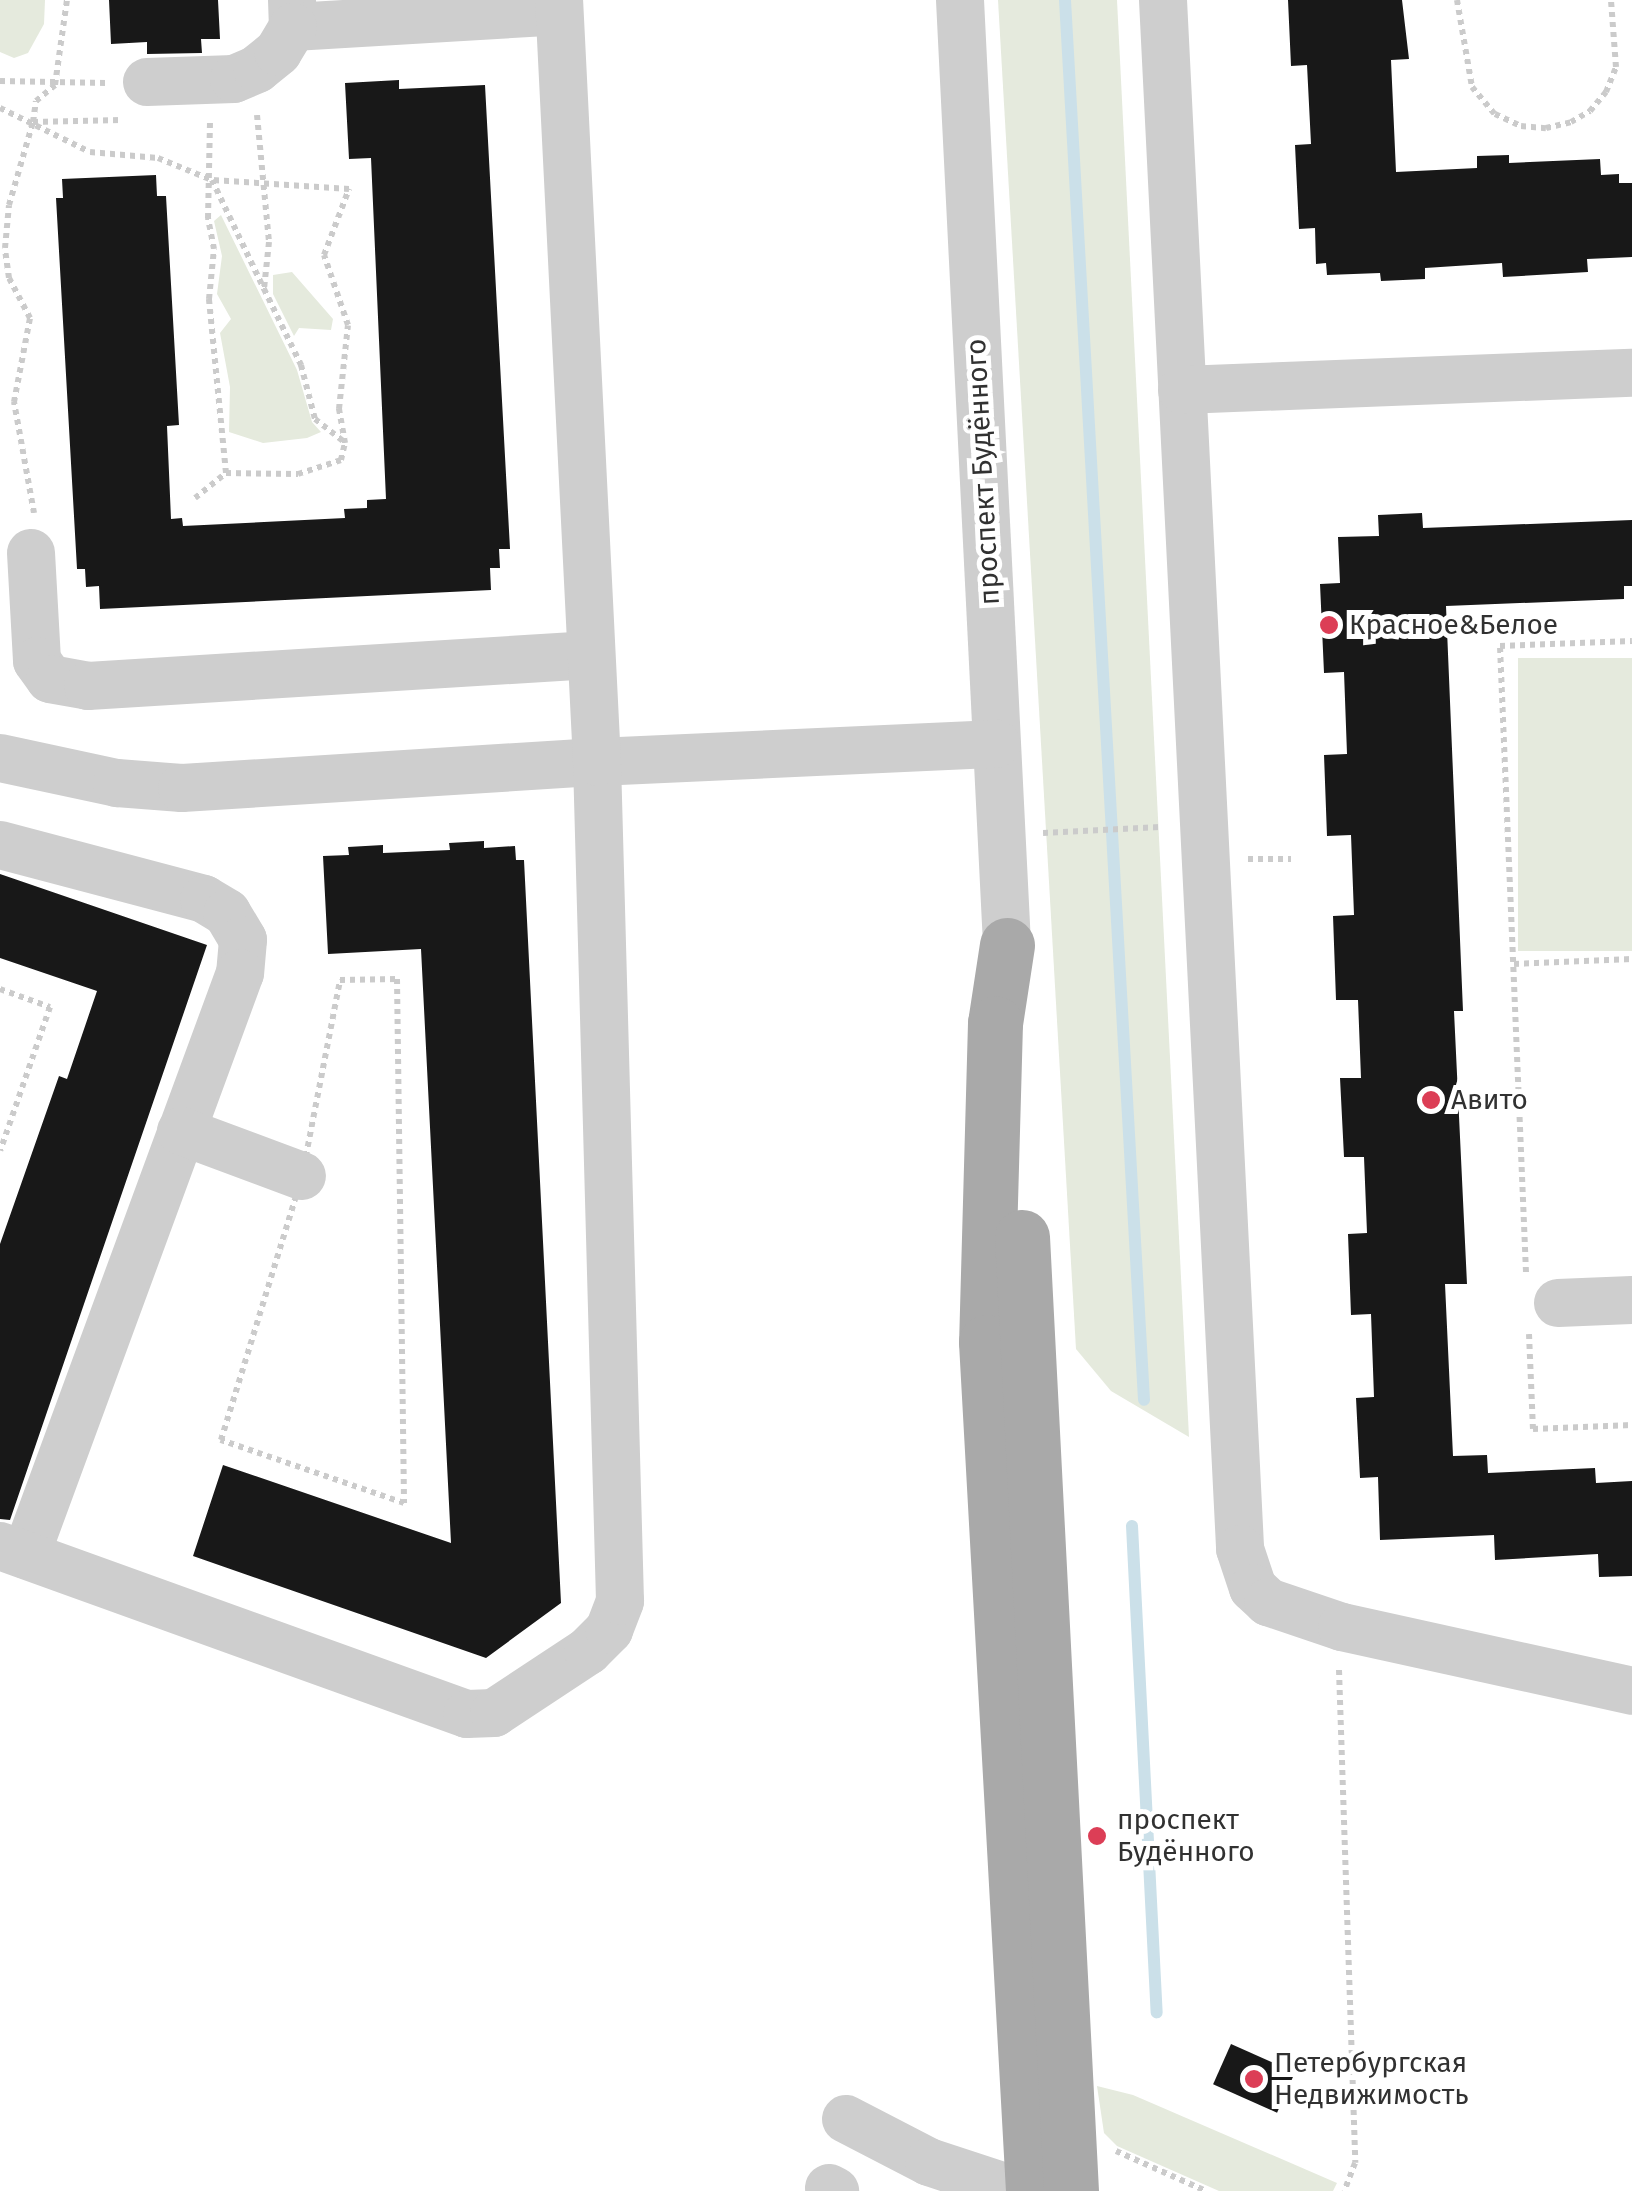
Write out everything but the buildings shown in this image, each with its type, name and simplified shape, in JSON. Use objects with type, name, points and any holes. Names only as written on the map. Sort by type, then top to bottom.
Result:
[{"type":"main road","name":"проспект Будённого","points":[[1007,944],[996,1023],[986,1342],[1020,2031],[1033,2191]]},
{"type":"main road","name":"проспект Будённого","points":[[1007,944],[1070,2191]]},
{"type":"street","name":"проспект Будённого","points":[[960,0],[1007,944]]},
{"type":"street","points":[[1164,0],[1240,1550],[1253,1588],[1268,1602],[1342,1626],[1632,1691]]},
{"type":"street","points":[[0,845],[204,899],[228,913],[244,940],[240,973],[182,1131],[13,1550],[467,1714],[494,1713],[522,1697],[588,1651],[609,1630],[620,1601],[596,762],[559,6],[293,14],[278,52],[257,69],[234,79],[139,101]]},
{"type":"street","points":[[1182,390],[1632,373]]},
{"type":"street","points":[[31,553],[37,661],[50,679],[88,686],[591,655]]},
{"type":"street","points":[[0,758],[117,783],[182,788],[596,762],[997,744]]},
{"type":"street","points":[[182,1131],[302,1176]]},
{"type":"street","points":[[1538,1303],[1632,1300]]},
{"type":"street","points":[[846,2119],[928,2162],[1017,2191]]},
{"type":"path","points":[[31,553],[36,524],[14,402],[30,318],[9,278],[5,248],[10,205],[36,101],[55,85],[67,0]]},
{"type":"path","points":[[1457,0],[1472,87],[1495,114],[1522,126],[1546,128],[1571,122],[1590,110],[1606,92],[1616,67],[1610,0]]},
{"type":"path","points":[[0,81],[55,85],[139,101]]},
{"type":"path","points":[[32,122],[139,101]]},
{"type":"path","points":[[0,108],[90,152],[158,158],[212,180],[349,190],[324,255],[348,325],[339,409],[345,443],[341,460],[298,474],[226,473],[194,498]]},
{"type":"path","points":[[190,118],[210,118],[209,298],[226,473]]},
{"type":"path","points":[[258,141],[269,242],[264,288]]},
{"type":"path","points":[[212,180],[302,364],[315,420],[345,443]]},
{"type":"path","points":[[1632,641],[1500,646],[1514,964],[1538,1303],[1532,1428],[1632,1424]]},
{"type":"path","points":[[1002,835],[1205,825]]},
{"type":"path","points":[[1514,964],[1632,959]]},
{"type":"path","points":[[397,979],[404,1503],[221,1440],[302,1176],[340,980],[397,979]]},
{"type":"path","points":[[0,989],[50,1006],[0,1151]]},
{"type":"path","points":[[1339,1671],[1356,2164],[1344,2191]]},
{"type":"path","points":[[1110,2146],[1206,2191]]},
{"type":"shaded area","points":[[0,0],[45,0],[44,24],[28,53],[14,58],[0,52]]},
{"type":"shaded area","points":[[998,0],[1117,0],[1189,1437],[1111,1391],[1076,1349]]},
{"type":"shaded area","points":[[221,215],[297,370],[312,422],[321,432],[307,438],[263,443],[229,432],[230,387],[220,333],[231,319],[217,294],[222,256],[214,221]]},
{"type":"shaded area","points":[[292,272],[333,319],[331,330],[299,328],[294,336],[273,294],[273,275]]},
{"type":"shaded area","points":[[1518,658],[1632,658],[1632,951],[1518,951]]},
{"type":"shaded area","points":[[1097,2086],[1133,2095],[1337,2183],[1333,2191],[1219,2191],[1117,2146],[1104,2133]]},
{"type":"waterway","points":[[1065,0],[1144,1400]]},
{"type":"waterway","points":[[1132,1526],[1157,2012]]},
{"type":"place","name":"Красное&Белое","points":[[1329,625]]},
{"type":"place","name":"Авито","points":[[1431,1100]]},
{"type":"place","name":"проспект Будённого","points":[[1097,1836]]},
{"type":"place","name":"Петербургская Недвижимость","points":[[1254,2079]]}]
